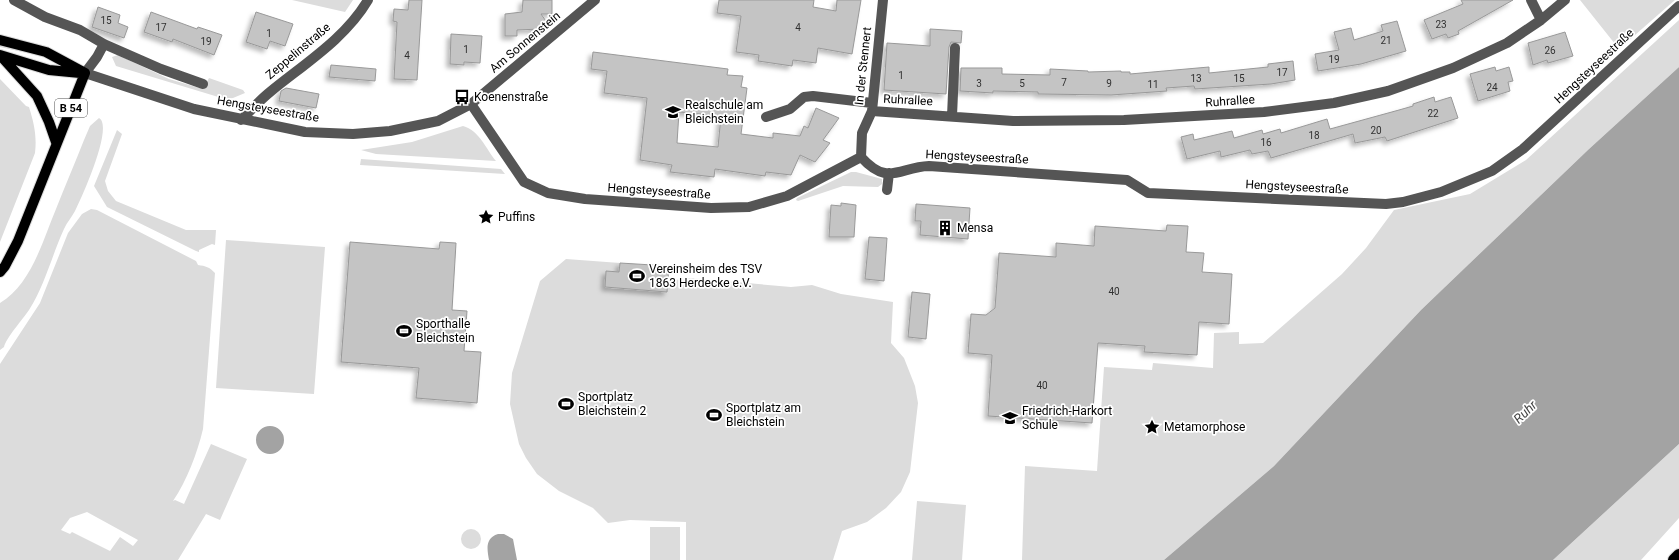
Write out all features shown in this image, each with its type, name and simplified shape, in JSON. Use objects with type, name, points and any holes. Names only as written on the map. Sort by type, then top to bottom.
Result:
[{"type":"highway","points":[[1674,560],[1679,555]]},
{"type":"main road","name":"Hengsteyseestraße","points":[[0,40],[46,52],[85,73]]},
{"type":"main road","name":"Hengsteyseestraße","points":[[0,55],[49,70],[85,73]]},
{"type":"main road","name":"B 54","points":[[0,55],[37,96],[56,142]]},
{"type":"main road","name":"B 54","points":[[0,272],[5,266],[18,241],[56,142],[85,73]]},
{"type":"street","name":"Hengsteyseestraße","points":[[14,0],[45,17],[80,30],[104,44],[161,69],[203,84]]},
{"type":"street","name":"Zeppelinstraße","points":[[241,120],[268,93],[330,44],[354,19],[368,0]]},
{"type":"street","name":"Am Sonnenstein","points":[[471,104],[595,0]]},
{"type":"street","name":"In der Stennert","points":[[861,157],[862,133],[872,107],[883,0]]},
{"type":"street","points":[[1531,0],[1541,20]]},
{"type":"street","name":"Ruhrallee","points":[[766,117],[790,109],[804,97],[813,96],[872,107],[1013,121],[1124,120],[1264,112],[1334,103],[1388,91],[1453,68],[1507,43],[1541,20],[1565,0]]},
{"type":"street","name":"Hengsteyseestraße","points":[[85,73],[194,108],[241,120],[305,132],[353,134],[390,131],[438,121],[471,104],[524,182],[548,193],[585,199],[711,208],[749,207],[787,196],[861,157],[871,168],[889,173],[902,173],[923,166],[929,166],[1128,180],[1148,193],[1386,204],[1403,202],[1462,185],[1492,171],[1516,154],[1679,6]]},
{"type":"street","points":[[85,73],[97,57],[104,44]]},
{"type":"street","points":[[952,116],[955,48]]},
{"type":"street","points":[[887,190],[889,173]]},
{"type":"shaded area","points":[[292,0],[353,0],[345,12]]},
{"type":"shaded area","points":[[1580,0],[1675,0],[1619,49]]},
{"type":"shaded area","points":[[1679,20],[1679,67],[1589,149],[1421,310],[1274,466],[1164,560],[1022,560],[1025,466],[1097,471],[1104,367],[1152,370],[1153,363],[1213,368],[1214,333],[1239,332],[1239,344],[1263,343],[1342,274],[1366,248],[1394,210],[1470,194],[1526,160]]},
{"type":"shaded area","points":[[0,44],[42,55],[42,56],[0,47]]},
{"type":"shaded area","points":[[118,55],[169,79],[203,89],[209,78],[243,90],[245,93],[233,98],[225,99],[116,66],[112,57]]},
{"type":"shaded area","points":[[0,79],[26,106],[29,107],[34,124],[36,141],[35,153],[0,242]]},
{"type":"shaded area","points":[[99,118],[103,124],[103,134],[84,192],[64,229],[35,300],[5,343],[4,347],[0,350],[0,303],[11,295],[20,285],[35,261],[90,126]]},
{"type":"shaded area","points":[[463,126],[474,131],[496,161],[376,154],[361,150],[412,142]]},
{"type":"shaded area","points":[[117,130],[122,134],[105,181],[108,191],[116,201],[186,230],[216,230],[215,245],[212,244],[199,250],[199,252],[196,251],[107,207],[94,186]]},
{"type":"shaded area","points":[[361,159],[501,169],[505,174],[360,165]]},
{"type":"shaded area","points":[[851,172],[882,179],[882,184],[878,187],[843,186],[798,201],[796,200],[797,198]]},
{"type":"shaded area","points":[[91,209],[97,210],[196,261],[198,265],[211,269],[215,273],[203,429],[191,466],[173,501],[175,500],[184,504],[211,444],[247,459],[220,520],[206,514],[178,560],[0,560],[0,364],[40,303],[68,233],[82,214]],"holes":[[[87,512],[138,540],[133,546],[120,537],[110,551],[72,532],[70,534],[61,530],[70,518]]]},
{"type":"shaded area","points":[[226,240],[325,247],[314,394],[216,388]]},
{"type":"shaded area","name":"Sportplatz am Bleichstein","points":[[566,259],[620,263],[619,272],[606,272],[605,288],[667,292],[668,279],[683,280],[690,278],[791,287],[812,285],[841,294],[893,302],[891,343],[904,358],[915,386],[918,403],[910,472],[901,492],[886,508],[867,522],[842,531],[833,560],[686,560],[686,522],[630,520],[608,523],[593,508],[559,491],[537,474],[526,458],[519,444],[510,404],[512,373],[540,281]]},
{"type":"shaded area","points":[[1679,444],[1679,518],[1641,560],[1553,560]]},
{"type":"shaded area","points":[[917,501],[966,505],[962,560],[912,560]]},
{"type":"shaded area","points":[[650,527],[680,527],[680,560],[650,560]]},
{"type":"shaded area","points":[[471,529],[478,532],[481,539],[478,546],[471,549],[464,546],[461,539],[464,532]]},
{"type":"water","name":"Ruhr","points":[[1679,67],[1679,444],[1553,560],[1164,560],[1274,466],[1421,310],[1589,149]]},
{"type":"water","points":[[270,426],[280,430],[284,440],[280,450],[270,454],[260,450],[256,440],[260,430]]},
{"type":"water","points":[[498,534],[504,534],[513,539],[517,560],[489,560],[489,541]]},
{"type":"building","points":[[409,0],[422,0],[417,80],[394,79],[397,22],[393,21],[394,9],[408,10]]},
{"type":"building","points":[[523,0],[552,0],[552,14],[541,14],[548,24],[541,29],[517,30],[517,36],[505,36],[505,14],[522,12]]},
{"type":"building","points":[[719,0],[814,0],[813,7],[836,11],[837,0],[861,0],[852,54],[818,48],[816,63],[793,60],[792,66],[758,61],[759,55],[736,52],[741,16],[717,13]]},
{"type":"building","points":[[1461,0],[1513,0],[1458,31],[1459,34],[1448,38],[1446,34],[1432,39],[1424,20],[1463,4]]},
{"type":"building","points":[[98,7],[120,15],[118,23],[128,27],[124,38],[92,27]]},
{"type":"building","points":[[151,12],[197,29],[198,27],[222,35],[214,55],[173,39],[172,42],[144,32]]},
{"type":"building","points":[[256,12],[293,24],[285,46],[270,41],[267,49],[246,42]]},
{"type":"building","points":[[1397,21],[1406,51],[1361,64],[1318,71],[1315,54],[1339,50],[1334,32],[1351,28],[1354,40],[1383,31],[1381,25]]},
{"type":"building","points":[[930,29],[962,31],[961,43],[951,42],[949,47],[946,94],[884,90],[887,43],[930,46]]},
{"type":"building","points":[[1565,32],[1573,56],[1548,63],[1547,60],[1533,65],[1528,43]]},
{"type":"building","points":[[451,34],[482,36],[480,63],[464,62],[464,65],[450,64]]},
{"type":"building","points":[[593,52],[728,69],[727,75],[743,76],[741,87],[747,88],[741,134],[773,138],[773,133],[800,136],[804,126],[808,128],[816,108],[839,118],[823,140],[830,143],[815,162],[800,155],[791,175],[766,172],[765,176],[715,169],[714,177],[670,172],[672,165],[640,160],[647,98],[604,93],[607,71],[591,69]],"holes":[[[679,112],[721,116],[718,147],[677,143]]]},
{"type":"building","points":[[1293,61],[1295,80],[1271,84],[1195,89],[1194,86],[1166,88],[1167,91],[1111,95],[960,91],[961,68],[1002,68],[1002,74],[1050,75],[1050,69],[1088,72],[1121,71],[1130,72],[1130,74],[1209,67],[1209,73],[1268,67],[1268,64]]},
{"type":"building","points":[[331,65],[376,69],[375,81],[329,77]]},
{"type":"building","points":[[1495,67],[1496,71],[1509,67],[1513,81],[1508,82],[1510,91],[1478,101],[1470,74]]},
{"type":"building","points":[[286,88],[319,94],[316,108],[279,101],[281,91]]},
{"type":"building","points":[[1434,97],[1435,102],[1451,97],[1458,118],[1387,141],[1385,137],[1355,143],[1353,134],[1271,158],[1268,151],[1252,154],[1250,150],[1221,157],[1220,151],[1187,159],[1181,137],[1193,134],[1194,140],[1232,131],[1234,138],[1262,130],[1263,134],[1280,129],[1281,133],[1327,119],[1330,129],[1413,106],[1413,104]]},
{"type":"building","points":[[841,203],[856,205],[854,237],[829,237],[831,205],[841,206]]},
{"type":"building","name":"Mensa","points":[[916,204],[970,208],[968,239],[920,235],[921,221],[915,221]]},
{"type":"building","points":[[1167,225],[1188,226],[1186,252],[1204,253],[1202,272],[1232,274],[1229,324],[1199,322],[1197,355],[1144,352],[1145,346],[1098,343],[1092,423],[988,416],[992,355],[968,353],[971,314],[986,315],[995,308],[999,253],[1056,257],[1056,243],[1094,246],[1095,226],[1166,231]]},
{"type":"building","points":[[869,237],[887,238],[884,281],[865,279]]},
{"type":"building","name":"Sporthalle Bleichstein","points":[[350,242],[439,249],[440,242],[456,243],[452,310],[467,311],[464,351],[481,352],[477,403],[416,398],[419,368],[341,362]]},
{"type":"building","name":"Vereinsheim des TSV 1863 Herdecke e.V.","points":[[620,263],[669,266],[667,292],[605,287],[606,271],[619,272]]},
{"type":"building","points":[[912,292],[930,294],[926,339],[908,337]]},
{"type":"place","name":"Koenenstraße","points":[[462,97]]},
{"type":"place","name":"Realschule am Bleichstein","points":[[673,112]]},
{"type":"place","name":"Puffins","points":[[486,217]]},
{"type":"place","name":"Mensa","points":[[945,228]]},
{"type":"place","name":"Vereinsheim des TSV 1863 Herdecke e.V.","points":[[637,276]]},
{"type":"place","name":"Sporthalle Bleichstein","points":[[404,331]]},
{"type":"place","name":"Sportplatz Bleichstein 2","points":[[566,404]]},
{"type":"place","name":"Sportplatz am Bleichstein","points":[[714,415]]},
{"type":"place","name":"Friedrich-Harkort Schule","points":[[1010,418]]},
{"type":"place","name":"Metamorphose","points":[[1152,427]]}]
